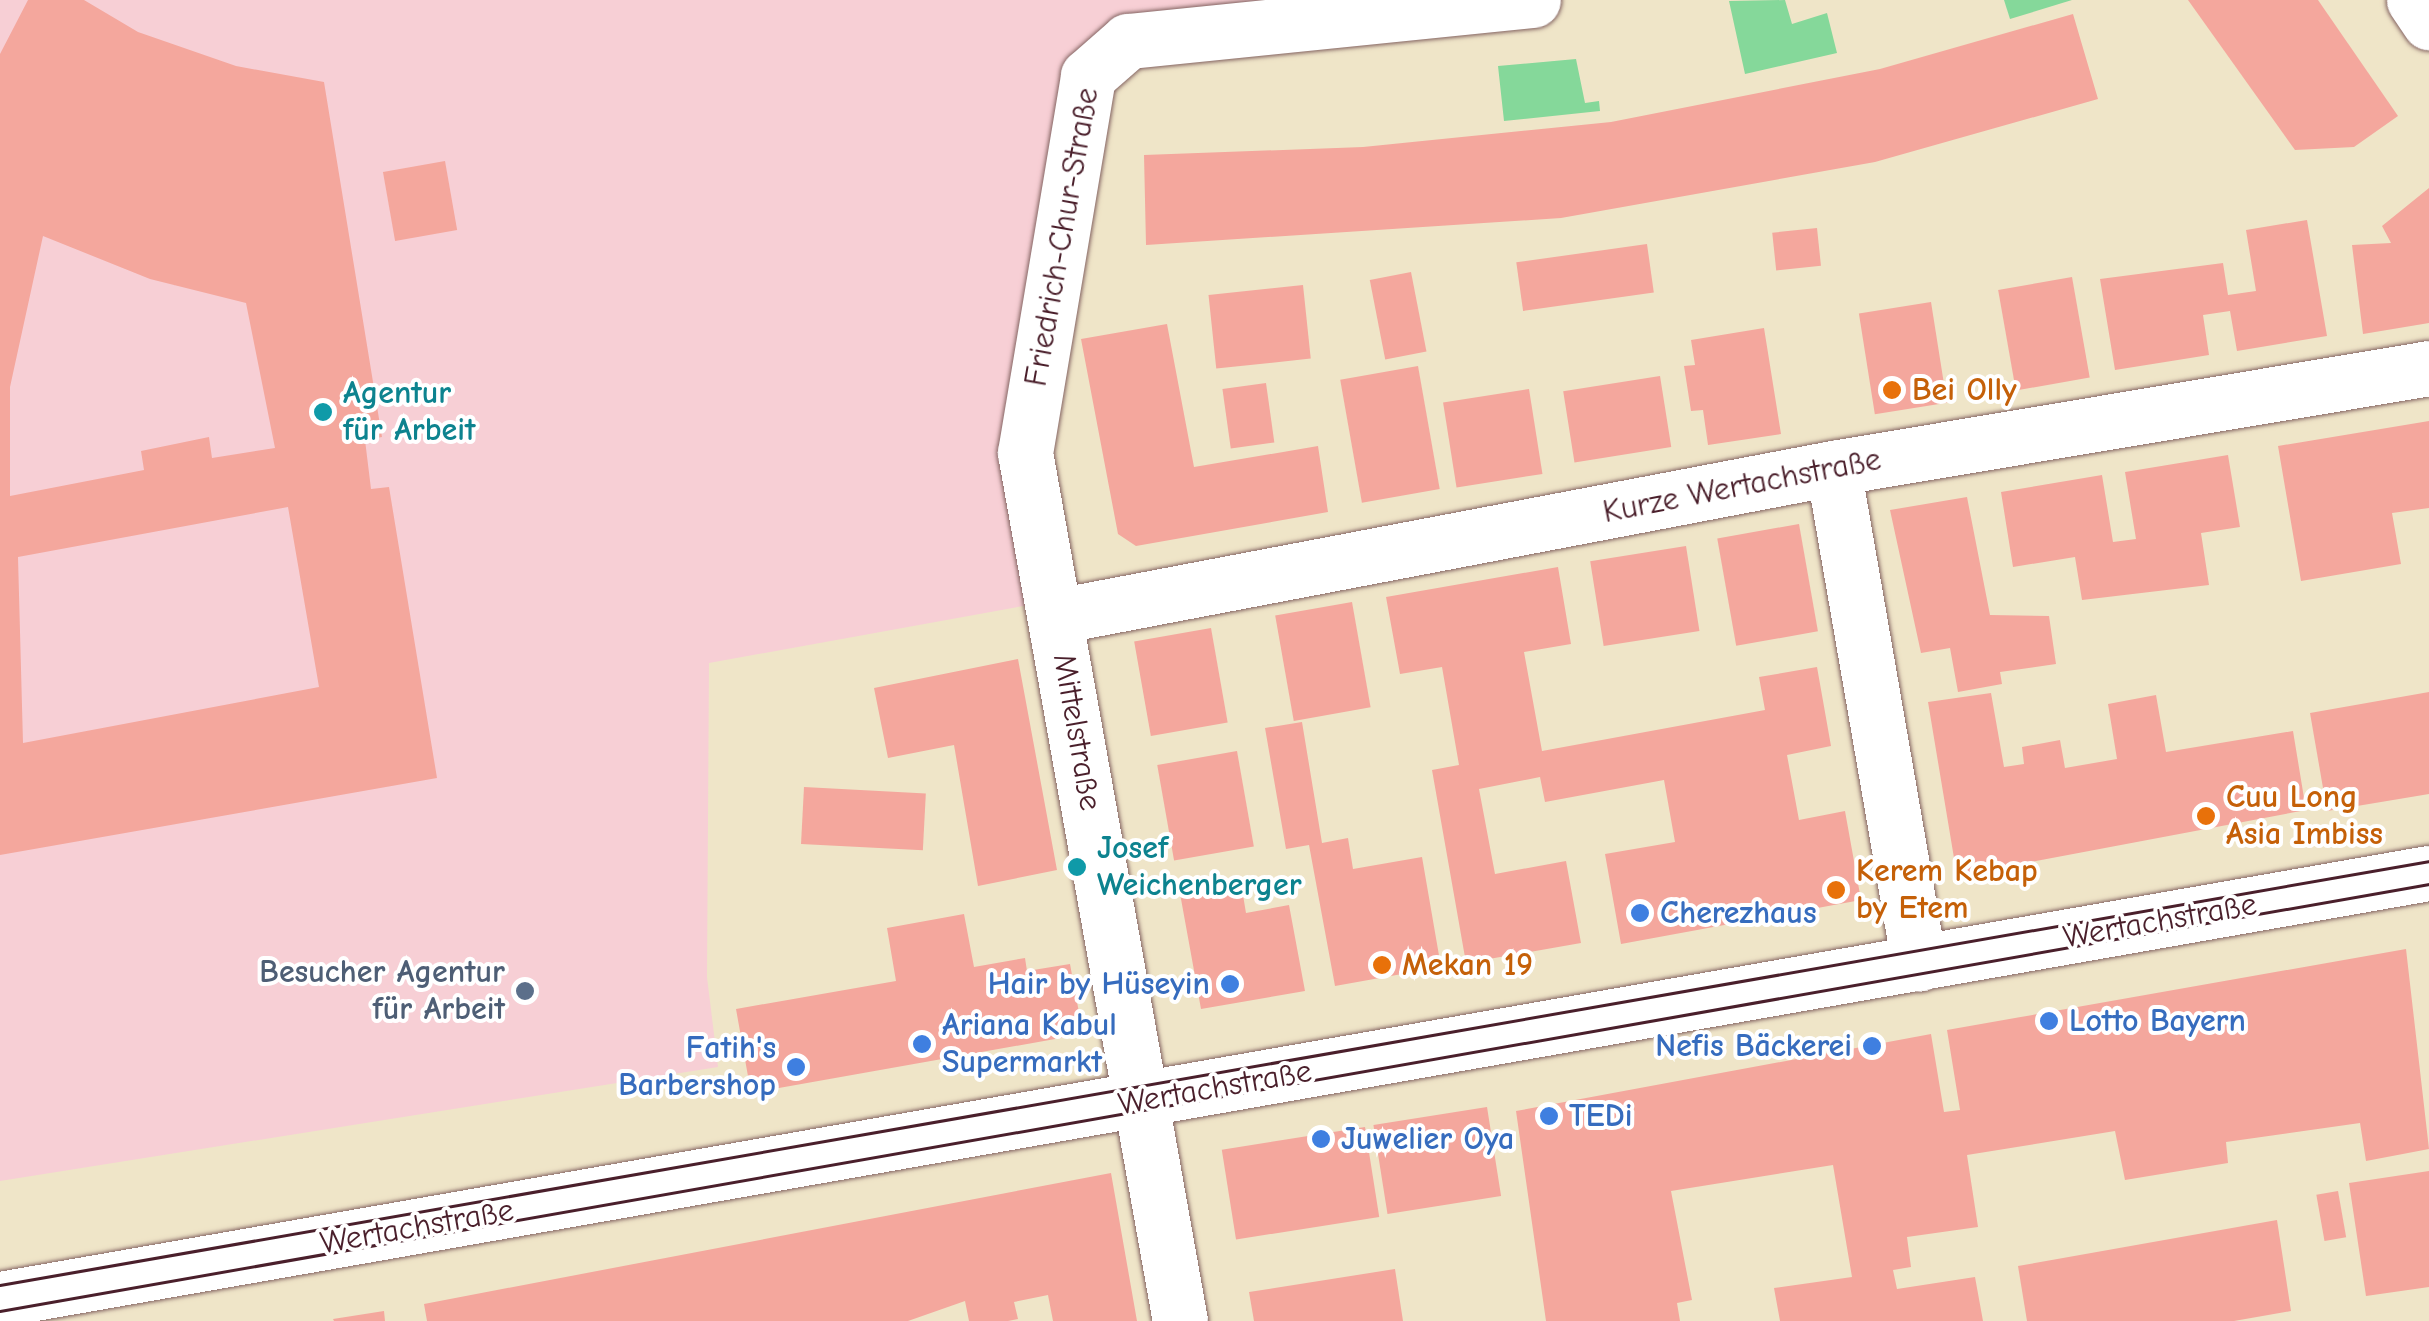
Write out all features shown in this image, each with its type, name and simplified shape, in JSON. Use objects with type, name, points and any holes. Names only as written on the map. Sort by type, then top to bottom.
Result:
[{"type":"street","name":"Friedrich-Chur-Straße","points":[[1057,616],[1025,453],[1088,76],[1104,55],[1128,41],[1534,0]]},
{"type":"street","points":[[2414,0],[2429,22]]},
{"type":"street","name":"Kurze Wertachstraße","points":[[1057,616],[1833,468],[2429,368]]},
{"type":"street","points":[[1833,468],[1919,964]]},
{"type":"street","name":"Mittelstraße","points":[[1057,616],[1180,1321]]},
{"type":"street","name":"Wertachstraße","points":[[0,1300],[2429,873]]},
{"type":"shaded area","points":[[0,0],[1463,0],[1104,55],[1029,605],[709,663],[707,977],[718,1067],[0,1181]]},
{"type":"green space","points":[[1785,0],[1792,24],[1827,13],[1837,53],[1745,74],[1729,1]]},
{"type":"green space","points":[[2004,0],[2072,0],[2010,19]]},
{"type":"green space","points":[[1576,59],[1585,103],[1599,101],[1600,111],[1504,121],[1498,66]]},
{"type":"building","name":"Agentur für Arbeit","points":[[28,0],[84,0],[138,32],[236,66],[324,82],[382,437],[365,440],[371,489],[389,487],[437,778],[0,855],[0,54]],"holes":[[[43,236],[150,279],[246,303],[275,448],[212,458],[209,437],[141,451],[144,470],[10,496],[10,387]],[[288,507],[319,687],[23,743],[18,557]]]},
{"type":"building","points":[[2188,0],[2318,0],[2398,116],[2354,147],[2295,150]]},
{"type":"building","points":[[2073,14],[2098,99],[1875,162],[1561,218],[1146,245],[1144,155],[1363,147],[1611,122],[1880,69]]},
{"type":"building","points":[[445,161],[457,230],[395,241],[383,172]]},
{"type":"building","points":[[2429,188],[2429,323],[2363,334],[2352,245],[2391,243],[2382,226]]},
{"type":"building","points":[[2307,220],[2327,336],[2237,351],[2230,311],[2203,315],[2209,355],[2115,370],[2100,279],[2223,263],[2228,295],[2256,291],[2246,230]]},
{"type":"building","points":[[1817,228],[1821,266],[1776,270],[1772,233]]},
{"type":"building","points":[[1647,244],[1654,293],[1523,311],[1516,262]]},
{"type":"building","points":[[1411,272],[1426,352],[1385,360],[1370,280]]},
{"type":"building","points":[[2072,277],[2090,377],[2016,390],[1998,290]]},
{"type":"building","points":[[1303,285],[1311,359],[1216,369],[1209,295]]},
{"type":"building","points":[[1931,302],[1947,403],[1875,414],[1859,313]]},
{"type":"building","points":[[1167,324],[1194,467],[1318,446],[1328,512],[1136,546],[1118,534],[1081,339]]},
{"type":"building","points":[[1764,328],[1781,434],[1708,445],[1703,410],[1691,411],[1684,366],[1695,365],[1691,340]]},
{"type":"building","points":[[1418,366],[1440,489],[1362,503],[1340,380]]},
{"type":"building","points":[[1660,376],[1671,447],[1574,462],[1563,391]]},
{"type":"building","points":[[1266,383],[1274,442],[1231,449],[1222,389]]},
{"type":"building","points":[[1529,389],[1542,474],[1457,488],[1443,403]]},
{"type":"building","points":[[2429,421],[2429,508],[2392,513],[2401,564],[2301,581],[2278,446]]},
{"type":"building","points":[[2228,455],[2240,527],[2201,533],[2209,585],[2082,600],[2075,557],[2013,567],[2001,492],[2102,475],[2113,542],[2136,539],[2125,472]]},
{"type":"building","points":[[1967,497],[1990,615],[2049,616],[2056,664],[2000,672],[2002,684],[1958,692],[1950,648],[1921,653],[1890,510]]},
{"type":"building","points":[[1799,524],[1818,631],[1736,646],[1717,538]]},
{"type":"building","points":[[1686,546],[1699,631],[1604,646],[1590,561]]},
{"type":"building","points":[[1558,567],[1571,644],[1524,652],[1542,751],[1765,710],[1759,677],[1817,667],[1831,746],[1787,755],[1799,820],[1845,811],[1861,900],[1621,944],[1605,854],[1675,842],[1664,780],[1545,802],[1540,777],[1479,789],[1495,874],[1566,861],[1581,943],[1466,963],[1432,770],[1459,765],[1442,667],[1400,674],[1386,597]]},
{"type":"building","points":[[1352,602],[1371,707],[1294,721],[1275,616]]},
{"type":"building","points":[[1211,628],[1228,723],[1151,736],[1134,642]]},
{"type":"building","points":[[1018,659],[1057,870],[978,886],[954,745],[888,758],[874,688]]},
{"type":"building","points":[[2429,692],[2429,794],[2327,811],[2310,713]]},
{"type":"building","points":[[1991,693],[2004,767],[2024,764],[2022,747],[2060,740],[2065,768],[2117,759],[2108,704],[2156,695],[2166,752],[2293,731],[2306,810],[1957,876],[1928,702]]},
{"type":"building","points":[[1302,722],[1322,843],[1348,838],[1353,869],[1422,857],[1441,967],[1335,986],[1309,845],[1286,849],[1265,728]]},
{"type":"building","points":[[1237,751],[1254,847],[1174,861],[1157,765]]},
{"type":"building","points":[[804,787],[926,793],[923,850],[801,844]]},
{"type":"building","points":[[1240,877],[1246,913],[1289,905],[1305,991],[1201,1009],[1179,888]]},
{"type":"building","points":[[964,914],[974,967],[1025,958],[1027,971],[1070,964],[1083,1034],[751,1093],[736,1009],[896,981],[887,928]]},
{"type":"building","points":[[2406,949],[2429,1149],[2366,1161],[2360,1123],[2226,1142],[2228,1163],[2125,1180],[2115,1131],[1967,1155],[1978,1227],[1907,1237],[1911,1267],[1893,1270],[1897,1289],[1975,1277],[1983,1321],[1780,1321],[1774,1288],[1852,1277],[1833,1165],[1671,1191],[1692,1300],[1677,1303],[1680,1321],[1546,1321],[1516,1111],[1931,1034],[1944,1112],[1960,1110],[1947,1030]]},
{"type":"building","points":[[1487,1107],[1501,1196],[1387,1214],[1373,1125]]},
{"type":"building","points":[[1365,1127],[1379,1217],[1236,1240],[1222,1150]]},
{"type":"building","points":[[2429,1171],[2429,1287],[2366,1296],[2349,1183]]},
{"type":"building","points":[[1111,1173],[1137,1321],[1053,1321],[1048,1295],[1014,1302],[1018,1319],[1008,1321],[969,1321],[965,1301],[908,1321],[427,1321],[424,1304]]},
{"type":"building","points":[[2338,1191],[2346,1237],[2324,1241],[2316,1195]]},
{"type":"building","points":[[2277,1220],[2291,1311],[2234,1321],[2027,1321],[2018,1266]]},
{"type":"building","points":[[1395,1269],[1403,1321],[1254,1321],[1249,1292]]},
{"type":"building","points":[[384,1311],[385,1321],[333,1319]]},
{"type":"tram line","points":[[0,1285],[2429,861]]},
{"type":"tram line","points":[[0,1311],[2429,884]]},
{"type":"place","name":"Bei Olly","points":[[1892,390]]},
{"type":"place","name":"Agentur für Arbeit","points":[[323,412]]},
{"type":"place","name":"Cuu Long Asia Imbiss","points":[[2206,816]]},
{"type":"place","name":"Josef Weichenberger","points":[[1077,867]]},
{"type":"place","name":"Kerem Kebap by Etem","points":[[1836,890]]},
{"type":"place","name":"Cherezhaus","points":[[1640,913]]},
{"type":"place","name":"Mekan 19","points":[[1382,965]]},
{"type":"place","name":"Hair by Hüseyin","points":[[1230,984]]},
{"type":"place","name":"Besucher Agentur für Arbeit","points":[[525,991]]},
{"type":"place","name":"Lotto Bayern","points":[[2049,1021]]},
{"type":"place","name":"Ariana Kabul Supermarkt","points":[[922,1044]]},
{"type":"place","name":"Nefis Bäckerei","points":[[1872,1046]]},
{"type":"place","name":"Fatih's Barbershop","points":[[796,1067]]},
{"type":"place","name":"TEDi","points":[[1549,1116]]},
{"type":"place","name":"Juwelier Oya","points":[[1321,1139]]}]
